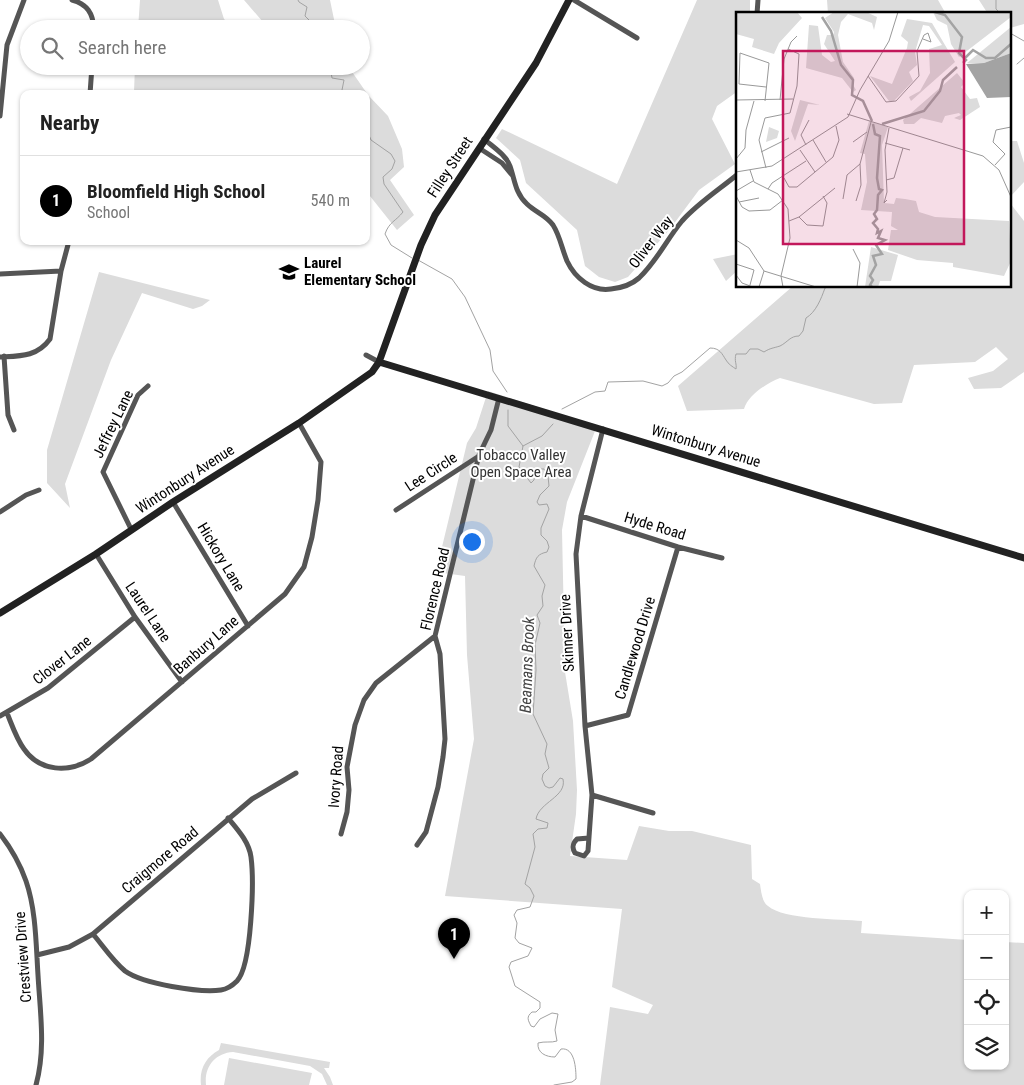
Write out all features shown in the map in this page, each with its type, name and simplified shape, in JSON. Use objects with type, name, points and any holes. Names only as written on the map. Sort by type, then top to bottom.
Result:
[{"type":"street","points":[[0,116],[7,45],[24,0]]},
{"type":"street","points":[[72,0],[80,2],[89,9],[93,20]]},
{"type":"street","name":"Filley Street","points":[[379,362],[415,260],[435,215],[536,63],[569,0]]},
{"type":"street","points":[[574,0],[637,38]]},
{"type":"street","points":[[90,90],[91,75]]},
{"type":"street","name":"Oliver Way","points":[[484,139],[510,165],[516,188],[527,204],[548,219],[554,228],[572,270],[586,284],[598,289],[624,288],[638,279],[662,252],[682,221],[736,176]]},
{"type":"street","name":"Oliver Way","points":[[479,148],[502,163],[512,176]]},
{"type":"street","points":[[14,430],[8,415],[2,357],[30,355],[45,347],[50,339],[61,271],[69,245]]},
{"type":"street","points":[[0,274],[61,271]]},
{"type":"street","name":"Wintonbury Avenue","points":[[366,355],[379,362],[1024,558]]},
{"type":"street","name":"Wintonbury Avenue","points":[[0,612],[96,554],[299,422],[372,372],[379,362]]},
{"type":"street","name":"Jeffrey Lane","points":[[132,529],[103,472],[138,395],[148,386]]},
{"type":"street","name":"Florence Road","points":[[417,845],[426,832],[444,757],[445,739],[440,654],[435,636],[479,455],[491,430],[500,398]]},
{"type":"street","name":"Banbury Lane","points":[[7,713],[21,744],[31,757],[53,768],[73,768],[91,759],[285,594],[304,567],[312,537],[318,500],[320,462],[299,422]]},
{"type":"street","name":"Skinner Drive","points":[[589,838],[592,796],[585,726],[576,554],[581,516],[603,430]]},
{"type":"street","name":"Lee Circle","points":[[396,510],[479,455]]},
{"type":"street","points":[[0,512],[26,495],[39,490]]},
{"type":"street","name":"Hickory Lane","points":[[174,502],[248,626]]},
{"type":"street","name":"Hyde Road","points":[[581,516],[722,558]]},
{"type":"street","name":"Candlewood Drive","points":[[585,726],[628,714],[678,546]]},
{"type":"street","name":"Laurel Lane","points":[[96,554],[135,617],[182,682]]},
{"type":"street","name":"Clover Lane","points":[[0,716],[48,688],[135,617]]},
{"type":"street","name":"Ivory Road","points":[[342,834],[347,812],[347,767],[355,725],[364,700],[376,682],[435,636]]},
{"type":"street","name":"Craigmore Road","points":[[36,955],[69,947],[93,934],[228,818],[252,799],[296,773]]},
{"type":"street","points":[[592,796],[652,813]]},
{"type":"street","points":[[93,934],[107,953],[125,970],[140,979],[166,985],[208,990],[221,990],[230,987],[239,979],[248,948],[251,856],[242,835],[228,818]]},
{"type":"street","name":"Crestview Drive","points":[[1,837],[16,858],[28,887],[33,911],[41,1039],[40,1068],[36,1085]]},
{"type":"green space","points":[[140,0],[218,0],[225,20],[139,20]]},
{"type":"green space","points":[[244,0],[330,0],[334,20],[261,20]]},
{"type":"green space","points":[[697,0],[750,0],[750,12],[736,12],[736,92],[717,106],[712,119],[735,164],[699,190],[670,229],[628,277],[615,282],[599,277],[585,266],[577,230],[526,183],[520,160],[496,138],[502,129],[617,184]]},
{"type":"green space","points":[[827,0],[938,0],[945,12],[828,12]]},
{"type":"green space","points":[[979,0],[1024,0],[1024,24],[1012,27],[1012,12],[987,12]]},
{"type":"green space","points":[[135,75],[354,75],[365,90],[134,90]]},
{"type":"green space","points":[[370,97],[388,116],[402,149],[404,167],[390,180],[414,215],[397,230],[370,196]]},
{"type":"green space","points":[[1012,141],[1017,141],[1024,163],[1024,182],[1012,195]]},
{"type":"green space","points":[[1012,206],[1024,221],[1024,372],[1001,388],[974,389],[968,378],[993,371],[1008,359],[996,347],[975,362],[914,365],[902,403],[874,404],[780,378],[759,390],[749,399],[744,409],[687,411],[678,386],[791,288],[1012,288]]},
{"type":"green space","points":[[736,254],[736,272],[726,281],[713,259]]},
{"type":"green space","points":[[99,272],[210,300],[202,306],[193,309],[142,293],[111,360],[65,484],[70,508],[47,483],[47,450]]},
{"type":"green space","name":"Tobacco Valley Open Space Area","points":[[488,391],[597,426],[567,502],[562,530],[565,672],[573,721],[577,790],[576,814],[570,856],[627,860],[639,826],[669,831],[692,831],[751,845],[752,879],[760,884],[764,902],[776,911],[799,916],[862,921],[861,933],[964,940],[964,1070],[1009,1070],[1009,942],[1024,943],[1024,1085],[600,1085],[610,1007],[648,1014],[653,1005],[612,987],[622,909],[445,896],[474,739],[467,655],[465,576],[436,572],[467,443],[476,428]]},
{"type":"green space","points":[[221,1043],[330,1062],[329,1068],[324,1068],[333,1085],[327,1085],[322,1074],[310,1066],[233,1052],[221,1055],[212,1062],[207,1072],[206,1085],[201,1085],[201,1074],[204,1064],[210,1056],[219,1050]]},
{"type":"green space","points":[[229,1058],[312,1073],[309,1085],[224,1085]]},
{"type":"waterway","name":"Beamans Brook","points":[[298,0],[307,7],[305,16],[309,20]]},
{"type":"waterway","points":[[996,0],[996,9],[999,12]]},
{"type":"waterway","points":[[1012,34],[1024,41]]},
{"type":"waterway","points":[[1017,64],[1024,58]]},
{"type":"waterway","name":"Beamans Brook","points":[[332,75],[332,78],[344,80],[342,90]]},
{"type":"waterway","name":"Beamans Brook","points":[[370,138],[391,154],[395,161],[392,169],[383,177],[384,184],[403,212],[391,224],[385,234],[391,245],[412,258]]},
{"type":"waterway","name":"Beamans Brook","points":[[418,260],[452,279],[465,297],[490,350],[493,371],[507,392]]},
{"type":"waterway","points":[[562,409],[595,392],[605,391],[608,382],[643,381],[662,386],[710,348],[718,350],[728,363],[736,369],[736,354],[746,354],[750,349],[758,349],[764,352],[780,346],[793,337],[799,336],[803,331],[806,318],[815,309],[825,288]]},
{"type":"waterway","name":"Beamans Brook","points":[[508,410],[508,426],[523,446],[519,467],[531,483],[534,480],[535,474],[540,469],[544,469],[548,476],[549,486],[540,495],[537,502],[539,505],[547,504],[549,509],[541,528],[541,535],[547,541],[549,547],[547,552],[538,556],[534,566],[545,585],[542,596],[543,606],[537,615],[540,623],[535,645],[536,670],[533,714],[547,744],[545,754],[549,768],[543,774],[542,779],[545,786],[553,787],[560,778],[563,779],[561,790],[542,808],[536,819],[548,823],[547,828],[538,829],[533,834],[535,847],[525,884],[530,888],[534,896],[530,907],[517,910],[514,915],[517,923],[515,938],[519,943],[532,948],[528,956],[511,962],[509,967],[515,986],[540,1002],[540,1008],[536,1012],[532,1012],[528,1017],[531,1026],[534,1027],[540,1019],[552,1013],[558,1014],[555,1030],[557,1041],[538,1043],[538,1046],[543,1054],[552,1057],[555,1057],[561,1049],[569,1051],[574,1060],[576,1079],[572,1082],[554,1085]]},
{"type":"waterway","points":[[523,446],[542,436],[553,424]]},
{"type":"place","name":"Laurel Elementary School","points":[[289,272]]},
{"type":"place","name":"Bloomfield High School","points":[[454,959]]}]
